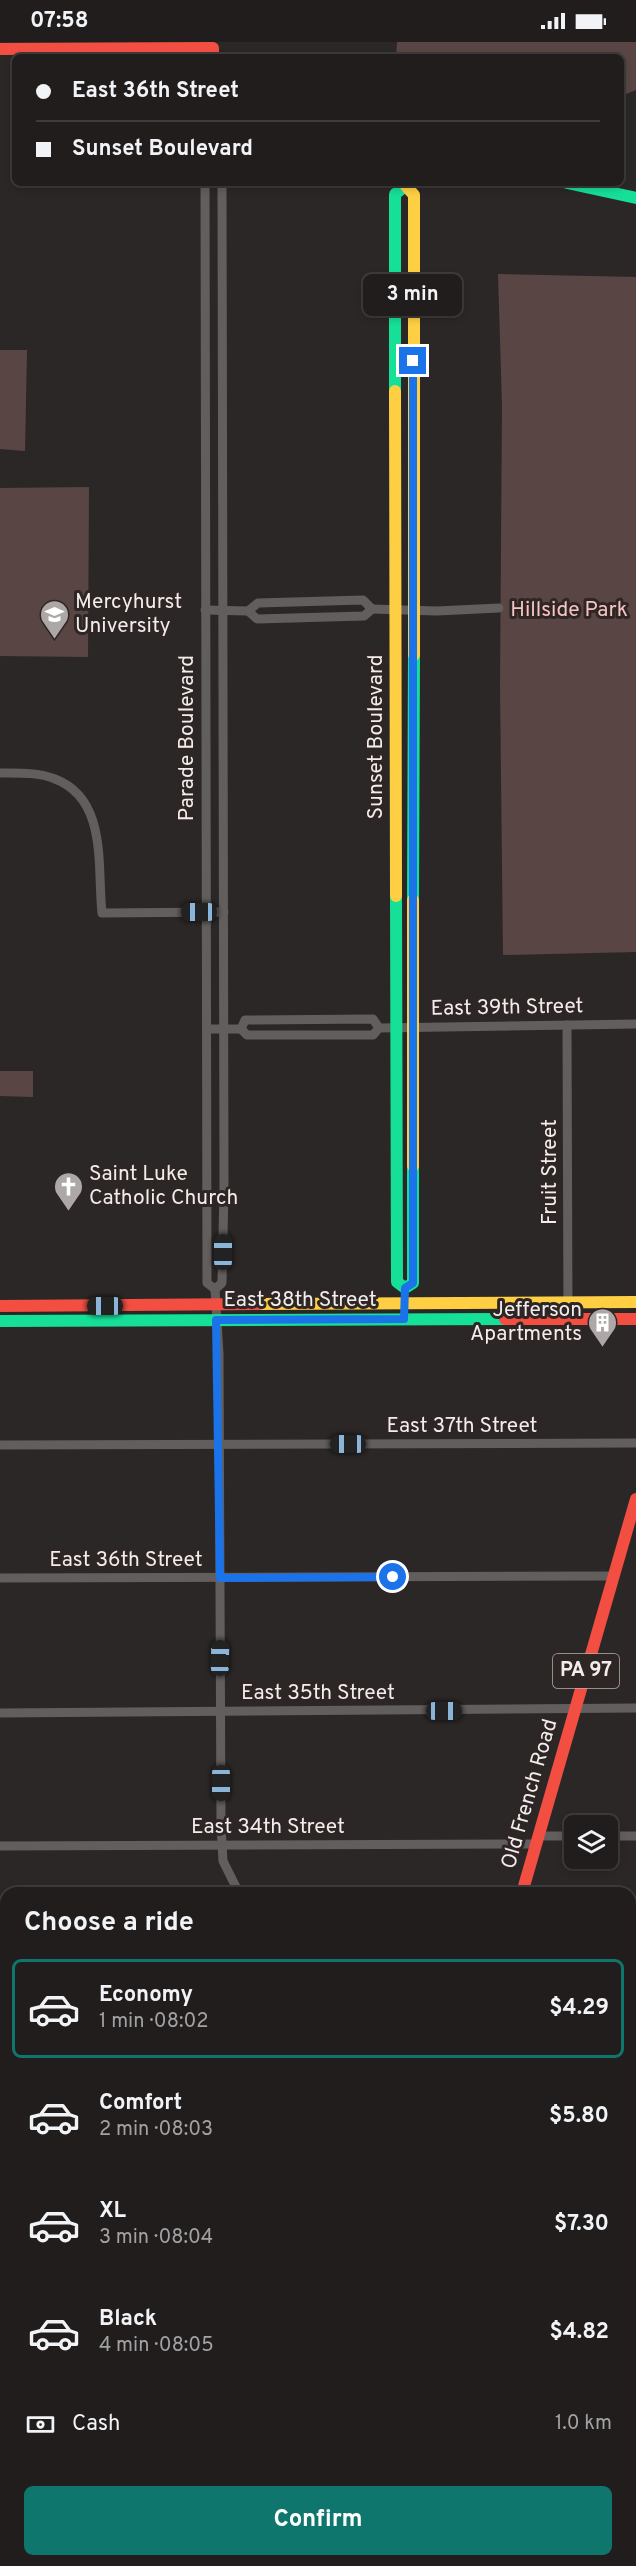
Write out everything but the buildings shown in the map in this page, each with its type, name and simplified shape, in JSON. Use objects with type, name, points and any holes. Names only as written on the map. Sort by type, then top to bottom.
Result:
[{"type":"street","points":[[0,49],[178,54]]},
{"type":"street","name":"Parade Boulevard","points":[[205,186],[207,1283],[215,1289],[216,1305],[222,1845],[223,1861],[236,1887]]},
{"type":"street","name":"Parade Boulevard","points":[[215,1289],[222,1283],[223,1270],[222,186]]},
{"type":"street","name":"Sunset Boulevard","points":[[405,186],[395,194],[397,1282],[405,1288]]},
{"type":"street","name":"Sunset Boulevard","points":[[405,1288],[413,1283],[414,195],[407,186]]},
{"type":"street","points":[[581,186],[636,198]]},
{"type":"street","points":[[205,610],[248,611],[258,603],[363,600],[372,609],[498,608]]},
{"type":"street","points":[[248,611],[257,619],[364,616],[372,609]]},
{"type":"street","points":[[0,773],[54,778],[73,789],[88,808],[97,839],[102,913],[224,912]]},
{"type":"street","name":"East 39th Street","points":[[241,1029],[245,1020],[373,1018],[379,1028]]},
{"type":"street","name":"East 39th Street","points":[[207,1029],[241,1029],[247,1035],[373,1035],[379,1028],[636,1024]]},
{"type":"street","name":"Fruit Street","points":[[567,1025],[568,1319]]},
{"type":"street","name":"Sunset Boulevard","points":[[404,1319],[405,1288]]},
{"type":"street","name":"East 38th Street","points":[[0,1306],[636,1302]]},
{"type":"street","name":"East 38th Street","points":[[0,1321],[636,1319]]},
{"type":"street","name":"East 37th Street","points":[[0,1445],[636,1443]]},
{"type":"street","name":"Old French Road","points":[[524,1887],[636,1499]]},
{"type":"street","name":"East 36th Street","points":[[0,1578],[613,1576]]},
{"type":"street","name":"East 35th Street","points":[[0,1713],[636,1708]]},
{"type":"street","points":[[618,1836],[636,1836]]},
{"type":"street","name":"East 34th Street","points":[[0,1846],[222,1845],[537,1840],[564,1837]]},
{"type":"green space","points":[[397,42],[636,42],[636,90],[624,95],[624,54],[396,54]]},
{"type":"green space","name":"Hillside Park","points":[[498,274],[636,277],[636,952],[503,955],[500,686],[502,406]]},
{"type":"green space","points":[[0,350],[27,350],[25,451],[0,449]]},
{"type":"green space","points":[[89,487],[88,657],[0,656],[0,488]]},
{"type":"green space","points":[[0,1071],[33,1071],[33,1097],[0,1096]]},
{"type":"traffic: fast","points":[[395,391],[395,194],[406,186]]},
{"type":"traffic: fast","points":[[581,186],[636,198]]},
{"type":"traffic: fast","points":[[413,900],[414,655]]},
{"type":"traffic: fast","points":[[396,896],[397,1282],[405,1288],[413,1283],[413,1166]]},
{"type":"traffic: fast","points":[[0,1321],[505,1319]]},
{"type":"traffic: slow","points":[[406,186],[414,195],[414,655]]},
{"type":"traffic: slow","points":[[395,391],[396,896]]},
{"type":"traffic: slow","points":[[413,900],[413,1166]]},
{"type":"traffic: slow","points":[[259,1304],[636,1302]]},
{"type":"traffic: jam","points":[[0,49],[213,48],[213,54]]},
{"type":"traffic: jam","points":[[0,1306],[259,1304]]},
{"type":"traffic: jam","points":[[505,1319],[636,1319]]},
{"type":"traffic: jam","points":[[524,1887],[636,1499]]},
{"type":"place","name":"Mercyhurst University","points":[[54,640]]},
{"type":"place","name":"Saint Luke Catholic Church","points":[[68,1212]]},
{"type":"place","name":"Jefferson Apartments","points":[[603,1348]]},
{"type":"route","points":[[393,1577],[220,1578],[219,1354],[216,1320],[404,1319],[405,1288],[413,1283],[413,361]]}]
